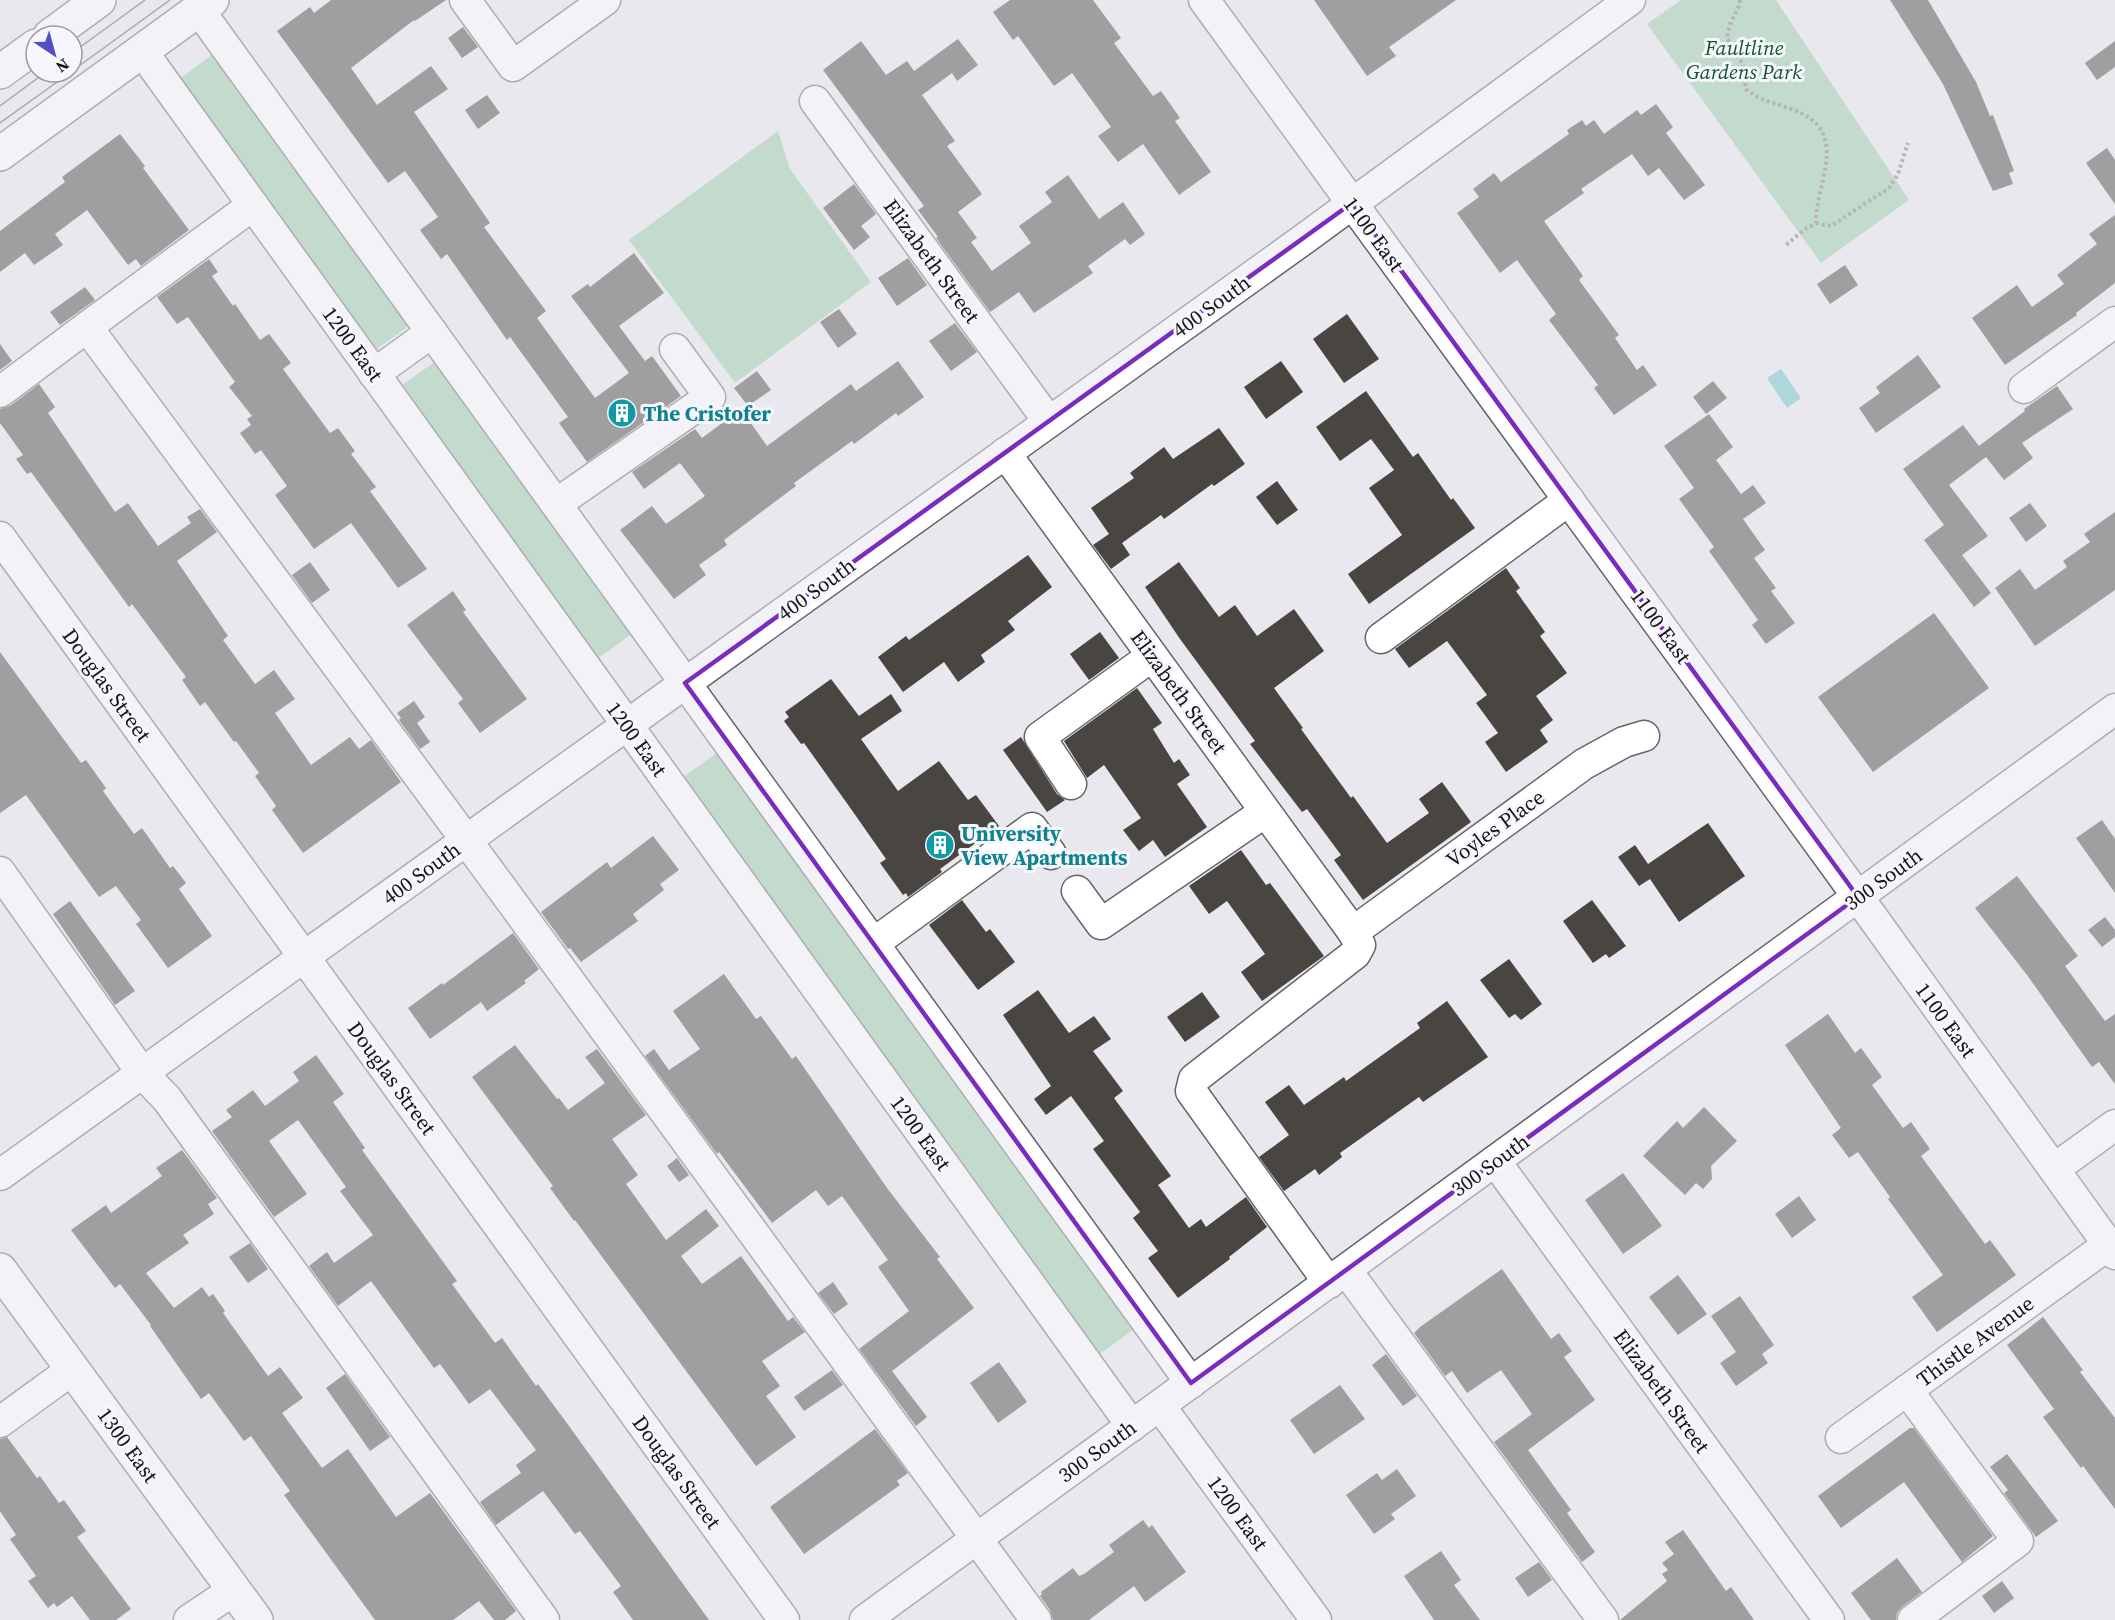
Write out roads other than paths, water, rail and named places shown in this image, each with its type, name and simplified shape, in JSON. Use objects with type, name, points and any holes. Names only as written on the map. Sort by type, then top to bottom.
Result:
[{"type":"main road","points":[[66,24],[99,0]]},
{"type":"main road","points":[[0,154],[205,5]]},
{"type":"main road","points":[[0,72],[24,55]]},
{"type":"main road","name":"1300 East","points":[[0,1270],[256,1620]]},
{"type":"street","points":[[465,0],[513,66],[605,0]]},
{"type":"street","name":"1100 East","points":[[1204,0],[2112,1249]]},
{"type":"street","name":"400 South","points":[[0,1175],[1352,203],[1630,0]]},
{"type":"street","points":[[205,5],[432,332],[1191,1383]]},
{"type":"street","name":"1200 East","points":[[142,51],[1132,1426]]},
{"type":"street","name":"Elizabeth Street","points":[[815,101],[1048,422]]},
{"type":"street","points":[[0,392],[253,205]]},
{"type":"street","points":[[2024,388],[2115,322]]},
{"type":"street","points":[[87,327],[1036,1620]]},
{"type":"street","points":[[374,374],[432,332]]},
{"type":"street","points":[[556,504],[710,397],[675,349]]},
{"type":"street","name":"Elizabeth Street","points":[[1005,453],[1353,932]]},
{"type":"street","points":[[1381,638],[1569,500]]},
{"type":"street","name":"Douglas Street","points":[[0,537],[784,1620]]},
{"type":"street","points":[[1071,783],[1040,737],[1152,656]]},
{"type":"street","name":"300 South","points":[[865,1620],[2115,709]]},
{"type":"street","name":"Voyles Place","points":[[1353,932],[1584,764],[1624,742],[1644,736]]},
{"type":"street","points":[[1077,891],[1101,924],[1265,812]]},
{"type":"street","points":[[874,943],[1032,828],[1051,854]]},
{"type":"street","points":[[0,872],[142,1073],[167,1099],[544,1620]]},
{"type":"street","points":[[1353,932],[1360,945],[1355,954],[1194,1079],[1191,1090],[1338,1276],[1603,1620]]},
{"type":"street","points":[[2054,1169],[2115,1125]]},
{"type":"street","name":"Elizabeth Street","points":[[1495,1161],[1828,1620]]},
{"type":"street","name":"Thistle Avenue","points":[[1841,1438],[2112,1249]]},
{"type":"street","points":[[0,1422],[73,1369]]},
{"type":"street","points":[[1907,1390],[2018,1541],[1913,1620]]},
{"type":"street","name":"1200 East","points":[[1160,1406],[1316,1620]]},
{"type":"street","points":[[189,1620],[234,1590]]},
{"type":"water","points":[[1781,369],[1801,398],[1787,408],[1767,378]]},
{"type":"tram line","points":[[84,44],[145,0]]},
{"type":"tram line","points":[[84,62],[170,0]]},
{"type":"tram line","points":[[0,106],[30,84]]},
{"type":"tram line","points":[[0,123],[54,84]]},
{"type":"place","name":"The Cristofer","points":[[622,413]]},
{"type":"place","name":"University View Apartments","points":[[940,845]]},
{"type":"park label","name":"Faultline Gardens Park","points":[[1744,59]]}]
